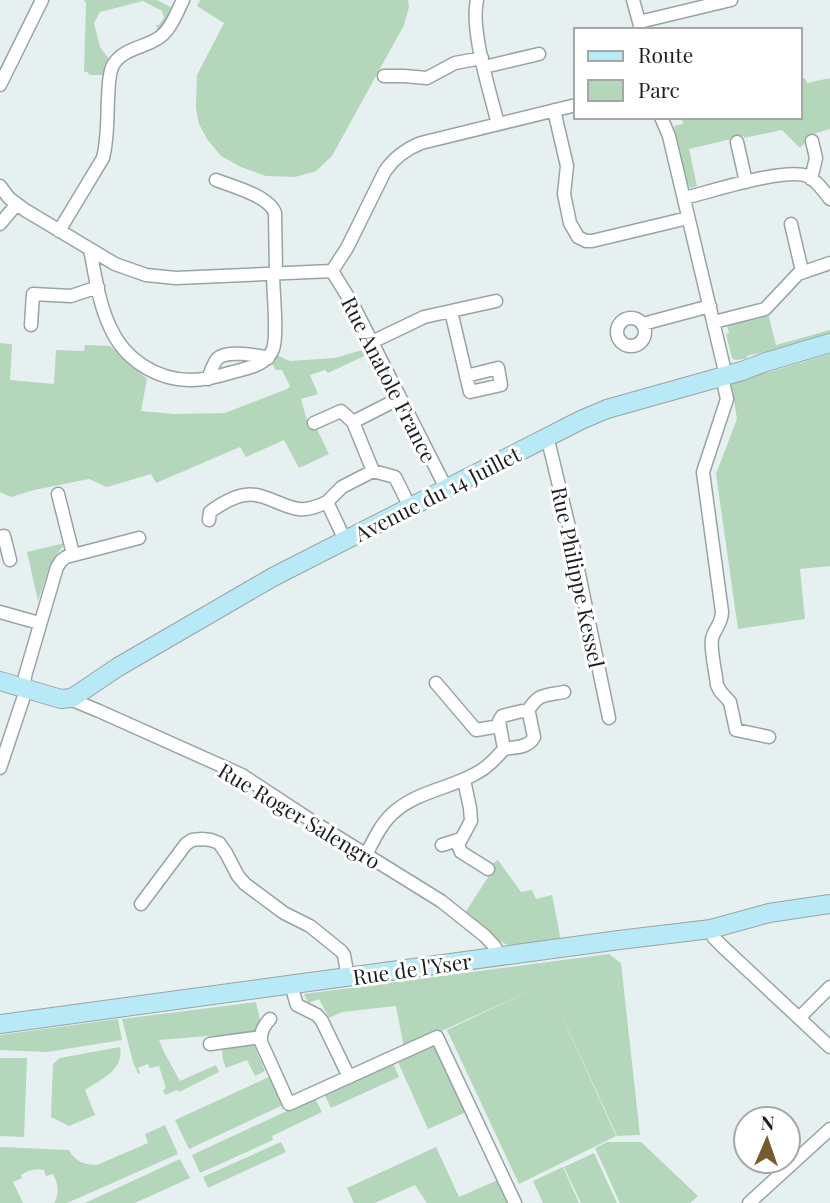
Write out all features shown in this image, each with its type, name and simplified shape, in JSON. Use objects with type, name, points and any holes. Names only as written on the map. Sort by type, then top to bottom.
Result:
[{"type":"street","points":[[0,85],[42,0]]},
{"type":"street","points":[[60,231],[103,158],[109,84],[113,67],[123,55],[165,33],[183,0]]},
{"type":"street","points":[[477,0],[475,20],[498,124]]},
{"type":"street","points":[[633,0],[640,26],[731,0]]},
{"type":"street","points":[[384,76],[427,78],[455,63],[539,54]]},
{"type":"street","points":[[0,186],[16,205],[130,271],[153,277],[332,271],[347,248],[381,177],[399,156],[421,142],[574,105]]},
{"type":"street","points":[[554,110],[568,166],[565,200],[572,229],[578,237],[592,241],[688,218]]},
{"type":"street","points":[[663,119],[714,322],[727,399],[703,472],[722,612],[711,643],[718,685],[730,702],[736,730],[769,737]]},
{"type":"street","points":[[811,179],[816,158],[812,141]]},
{"type":"street","points":[[737,142],[746,183]]},
{"type":"street","points":[[684,198],[789,174],[811,179],[830,199]]},
{"type":"street","points":[[90,249],[111,331],[131,357],[145,367],[167,376],[189,380],[208,379],[251,367],[268,358],[275,339],[275,213],[272,206],[260,198],[216,180]]},
{"type":"street","points":[[0,224],[16,205]]},
{"type":"street","points":[[791,224],[802,271]]},
{"type":"street","points":[[714,322],[765,309],[802,271],[830,263]]},
{"type":"street","name":"Rue Anatole France","points":[[332,271],[350,298],[446,488]]},
{"type":"street","points":[[31,325],[33,294],[71,296],[98,287]]},
{"type":"street","points":[[372,342],[417,319],[496,301]]},
{"type":"street","points":[[643,324],[710,306]]},
{"type":"street","points":[[451,311],[466,376]]},
{"type":"street","name":"Avenue du 14 Juillet","points":[[70,699],[118,667],[252,588],[547,436],[607,409],[830,343]]},
{"type":"street","points":[[208,379],[221,356],[252,354],[268,358]]},
{"type":"street","points":[[353,422],[400,398]]},
{"type":"street","points":[[314,423],[341,411],[353,422],[373,471]]},
{"type":"street","name":"Rue Philippe Kessel","points":[[547,436],[578,566],[609,718]]},
{"type":"street","points":[[209,520],[210,512],[214,509],[244,495],[302,509],[313,507],[327,502],[342,487],[373,471],[394,477],[410,507]]},
{"type":"street","points":[[58,494],[73,554]]},
{"type":"street","points":[[327,502],[345,540]]},
{"type":"street","points":[[0,537],[4,536],[10,560]]},
{"type":"street","points":[[0,768],[24,695],[25,676],[57,567],[61,561],[73,554],[139,538]]},
{"type":"street","points":[[0,612],[39,624]]},
{"type":"street","name":"Rue Roger Salengro","points":[[0,681],[61,699],[70,699],[236,772],[453,909],[491,942],[499,957]]},
{"type":"street","points":[[436,683],[476,730],[500,726]]},
{"type":"street","points":[[527,712],[537,698],[564,692]]},
{"type":"street","points":[[366,855],[384,823],[398,809],[429,792],[464,780],[484,769],[504,750],[529,744],[534,737],[531,718],[527,712],[505,714],[500,718],[504,750]]},
{"type":"street","points":[[464,780],[471,821],[458,845],[461,852],[488,869]]},
{"type":"street","points":[[141,904],[186,844],[197,839],[215,841],[222,846],[234,870],[246,884],[279,909],[310,926],[341,951],[348,977]]},
{"type":"street","points":[[442,845],[461,839]]},
{"type":"street","name":"Rue de l'Yser","points":[[0,1024],[711,929],[769,913],[826,904]]},
{"type":"street","points":[[711,929],[714,938],[723,947],[830,1047]]},
{"type":"street","points":[[291,985],[297,1005],[317,1015],[322,1021],[349,1077]]},
{"type":"street","points":[[799,1018],[830,987]]},
{"type":"street","points":[[270,1020],[261,1037],[264,1050],[289,1104],[437,1037],[515,1203]]},
{"type":"street","points":[[210,1044],[261,1037]]},
{"type":"street","points":[[749,1203],[830,1129]]},
{"type":"green space","points":[[84,0],[157,0],[172,8],[158,31],[156,25],[164,18],[162,11],[143,1],[100,12],[94,23],[100,47],[110,60],[103,75],[90,75],[84,72]]},
{"type":"green space","points":[[200,0],[408,0],[409,7],[404,25],[332,156],[316,171],[295,177],[266,176],[241,167],[221,156],[207,139],[199,124],[196,108],[197,75],[224,23],[197,6]]},
{"type":"green space","points":[[805,78],[807,83],[830,78],[830,129],[813,134],[800,148],[782,130],[689,149],[697,186],[691,188],[688,185],[674,126],[683,124],[682,119],[802,119],[802,79]]},
{"type":"green space","points":[[768,314],[776,345],[830,330],[830,335],[770,352],[749,355],[745,359],[732,358],[726,334],[729,333],[727,325]]},
{"type":"green space","points":[[0,343],[12,344],[10,380],[54,384],[56,350],[84,351],[85,345],[110,346],[147,379],[141,411],[174,414],[225,413],[287,389],[290,386],[282,370],[276,370],[272,364],[276,355],[290,361],[335,358],[362,350],[364,356],[328,373],[325,370],[310,375],[318,394],[301,399],[308,424],[317,429],[329,454],[299,468],[284,440],[246,457],[240,447],[156,483],[151,474],[107,487],[89,479],[11,497],[0,492]]},
{"type":"green space","points":[[830,354],[830,566],[800,569],[805,619],[738,629],[716,474],[737,419],[731,383]]},
{"type":"green space","points":[[65,543],[50,565],[38,601],[27,552]]},
{"type":"green space","points":[[498,860],[521,892],[532,890],[536,899],[552,895],[561,941],[515,947],[508,945],[488,933],[465,913],[490,874],[490,865]]},
{"type":"green space","points":[[609,954],[621,963],[640,1135],[617,1136],[547,983],[616,1136],[519,1184],[447,1030],[534,989],[404,1048],[396,1006],[342,1012],[329,1018],[319,999],[308,1003],[304,994]]},
{"type":"green space","points":[[256,1002],[261,1025],[256,1032],[159,1040],[180,1081],[216,1065],[219,1072],[179,1092],[177,1090],[165,1095],[163,1090],[166,1088],[159,1066],[150,1068],[148,1064],[138,1068],[138,1074],[122,1019]]},
{"type":"green space","points":[[118,1019],[122,1040],[47,1052],[0,1050],[0,1035]]},
{"type":"green space","points":[[252,1040],[265,1071],[255,1076],[247,1060],[226,1068],[221,1045]]},
{"type":"green space","points":[[431,1045],[436,1046],[469,1111],[428,1129],[397,1060]]},
{"type":"green space","points":[[120,1047],[119,1062],[115,1068],[105,1078],[85,1090],[95,1115],[69,1126],[51,1117],[53,1064],[60,1058]]},
{"type":"green space","points":[[0,1058],[27,1058],[24,1137],[0,1136]]},
{"type":"green space","points":[[393,1063],[399,1077],[331,1108],[324,1094]]},
{"type":"green space","points":[[269,1077],[283,1105],[189,1149],[175,1120]]},
{"type":"green space","points":[[315,1098],[322,1112],[272,1136],[273,1140],[200,1173],[192,1155]]},
{"type":"green space","points":[[165,1125],[178,1154],[67,1203],[54,1203],[58,1189],[53,1174],[46,1176],[44,1170],[32,1170],[13,1182],[23,1203],[0,1203],[0,1147],[69,1150],[80,1162],[97,1165],[148,1143],[145,1134]]},
{"type":"green space","points":[[281,1142],[286,1152],[208,1188],[203,1177]]},
{"type":"green space","points":[[607,1142],[641,1142],[698,1196],[690,1203],[620,1203],[595,1148]]},
{"type":"green space","points":[[436,1147],[459,1197],[500,1179],[511,1203],[427,1203],[415,1185],[375,1203],[354,1203],[347,1188]]},
{"type":"green space","points":[[594,1153],[617,1203],[581,1203],[564,1167]]},
{"type":"green space","points":[[180,1159],[190,1178],[135,1203],[85,1203]]},
{"type":"green space","points":[[563,1167],[579,1203],[543,1203],[533,1181]]}]
